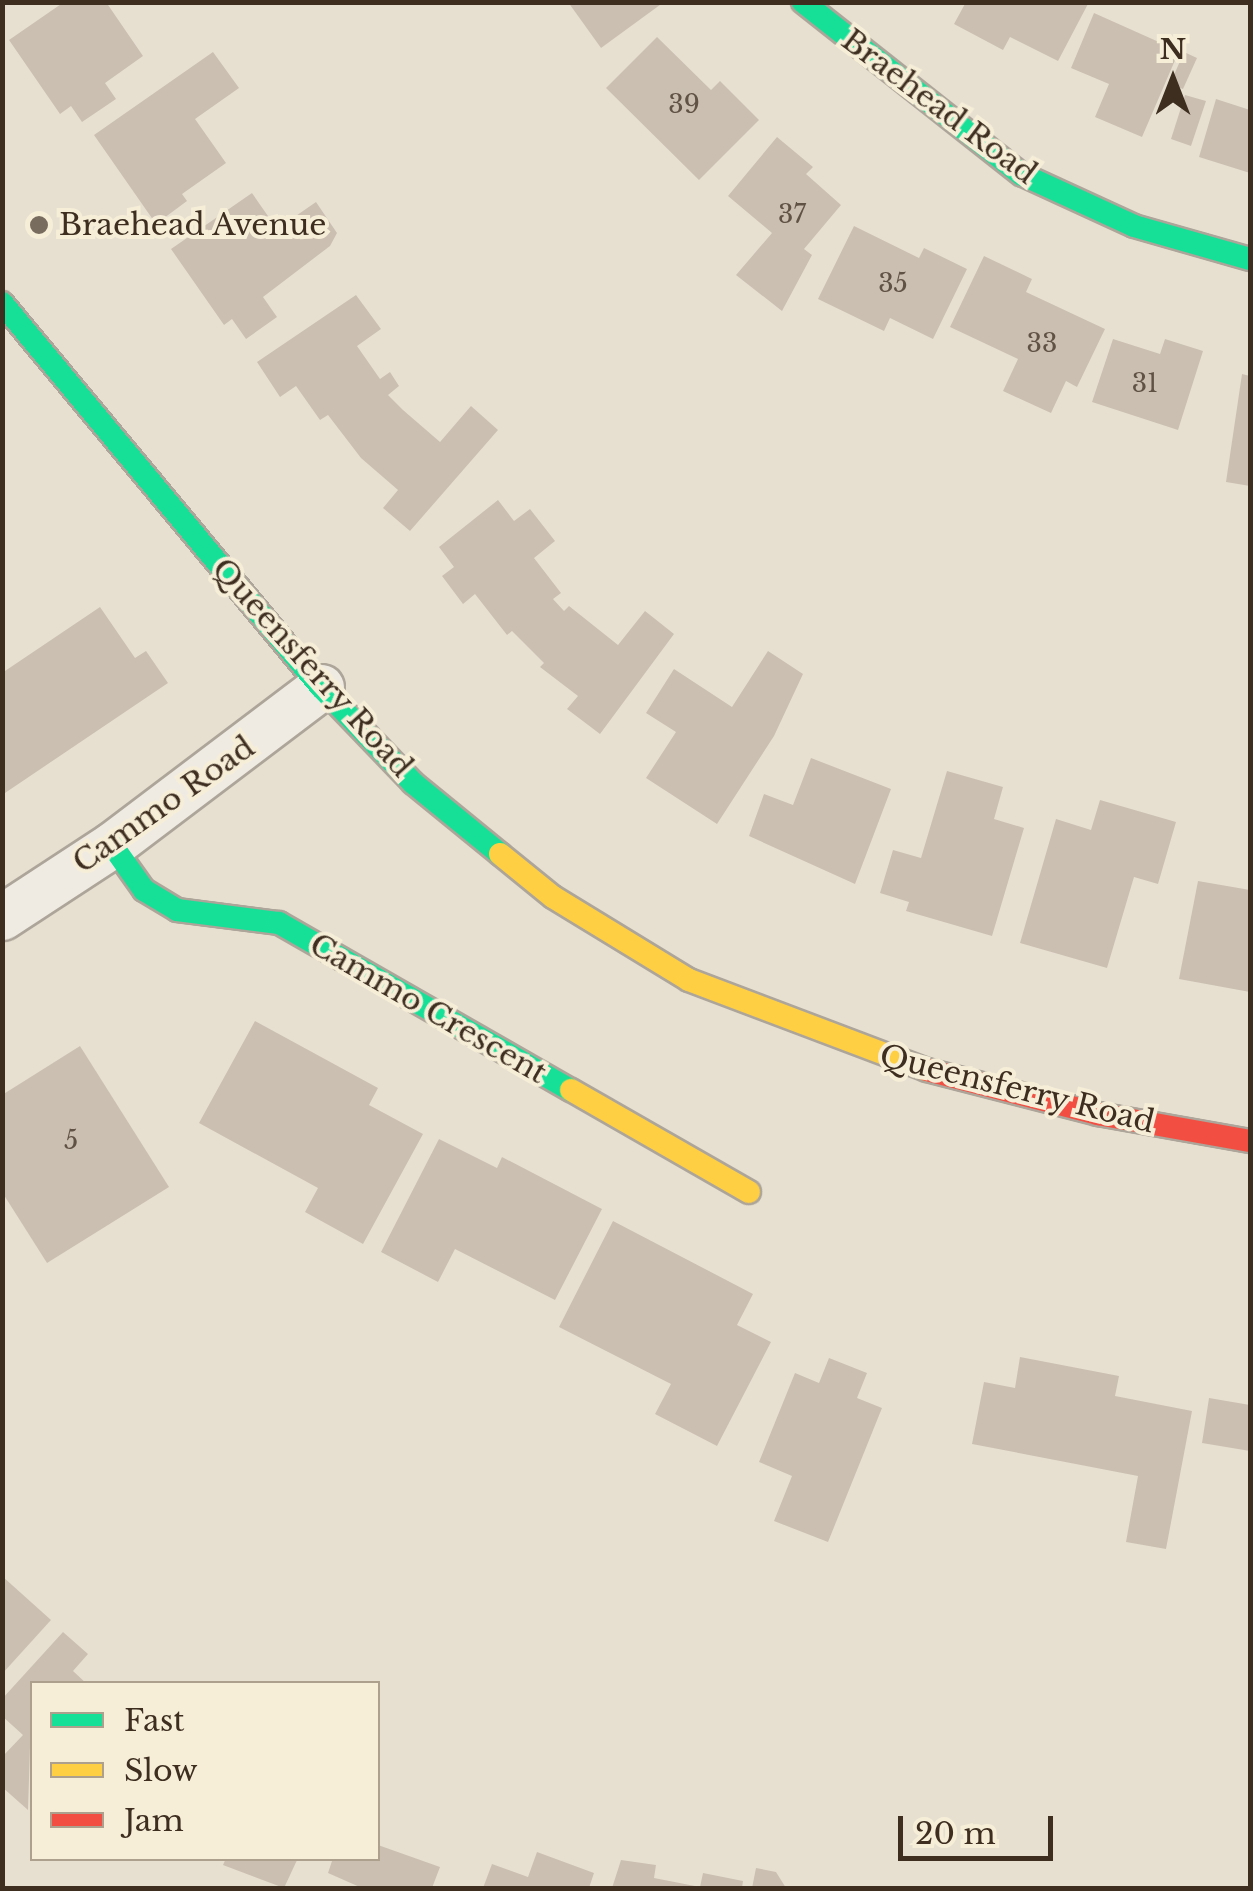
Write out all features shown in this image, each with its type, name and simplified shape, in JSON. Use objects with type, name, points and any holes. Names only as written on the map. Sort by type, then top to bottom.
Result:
[{"type":"main road","name":"Braehead Road","points":[[804,2],[1022,174],[1134,226],[1250,260]]},
{"type":"main road","name":"Queensferry Road","points":[[2,303],[321,687],[413,783],[553,897],[689,980],[884,1059],[1098,1114],[1250,1141]]},
{"type":"main road","name":"Cammo Crescent","points":[[112,845],[144,890],[176,910],[278,923],[748,1192]]},
{"type":"street","name":"Cammo Road","points":[[2,917],[112,845],[321,687]]},
{"type":"building","points":[[64,2],[106,2],[143,56],[105,83],[116,99],[82,122],[71,106],[60,114],[9,40]]},
{"type":"building","points":[[568,2],[664,2],[601,48]]},
{"type":"building","points":[[966,2],[1089,2],[1058,61],[1010,37],[1003,50],[954,24]]},
{"type":"building","points":[[1094,13],[1179,51],[1142,137],[1095,117],[1109,84],[1071,68]]},
{"type":"building","points":[[657,37],[711,90],[720,81],[759,120],[699,180],[606,88]]},
{"type":"building","points":[[213,52],[239,88],[195,119],[226,163],[182,194],[187,201],[156,224],[94,135]]},
{"type":"building","points":[[1184,52],[1197,58],[1183,89],[1170,84]]},
{"type":"building","points":[[1185,95],[1206,101],[1191,146],[1171,139]]},
{"type":"building","points":[[1216,99],[1250,110],[1250,173],[1199,157]]},
{"type":"building","points":[[777,137],[813,167],[806,174],[841,205],[804,249],[812,255],[782,311],[736,275],[772,233],[728,196]]},
{"type":"building","points":[[252,193],[277,229],[316,202],[337,233],[330,246],[263,297],[277,317],[246,339],[232,319],[224,325],[171,249]]},
{"type":"building","points":[[854,226],[919,258],[924,248],[967,269],[933,339],[890,318],[884,331],[818,299]]},
{"type":"building","points":[[984,256],[1032,279],[1026,292],[1105,329],[1077,387],[1066,381],[1051,413],[1003,391],[1018,359],[950,327]]},
{"type":"building","points":[[356,295],[381,329],[357,346],[380,379],[390,372],[399,386],[388,395],[403,410],[440,442],[471,406],[498,430],[410,531],[383,508],[398,490],[361,458],[328,415],[320,420],[296,386],[280,397],[257,362]]},
{"type":"building","points":[[1113,339],[1160,354],[1165,339],[1203,351],[1178,430],[1092,402]]},
{"type":"building","points":[[1242,374],[1250,376],[1250,486],[1226,482]]},
{"type":"building","points":[[498,500],[514,521],[530,509],[555,541],[534,558],[561,593],[553,599],[564,611],[569,606],[618,645],[645,611],[674,634],[600,734],[567,709],[578,696],[540,667],[544,663],[512,631],[507,635],[475,594],[463,604],[442,576],[454,567],[439,547]]},
{"type":"building","points":[[100,607],[135,658],[146,651],[168,683],[2,795],[2,673]]},
{"type":"building","points":[[768,651],[803,674],[774,736],[717,824],[646,778],[676,732],[646,713],[674,669],[732,707]]},
{"type":"building","points":[[811,758],[891,789],[855,884],[749,836],[764,794],[793,805]]},
{"type":"building","points":[[947,771],[1003,787],[994,819],[1024,828],[992,936],[906,911],[909,902],[880,893],[893,850],[921,858]]},
{"type":"building","points":[[1100,800],[1176,822],[1158,884],[1134,877],[1107,968],[1020,943],[1056,819],[1091,830]]},
{"type":"building","points":[[1198,881],[1250,890],[1250,992],[1179,979]]},
{"type":"building","points":[[255,1021],[378,1088],[369,1105],[423,1134],[363,1244],[305,1212],[318,1188],[199,1123]]},
{"type":"building","points":[[80,1046],[169,1187],[47,1263],[2,1192],[2,1095]]},
{"type":"building","points":[[439,1139],[497,1168],[502,1157],[602,1209],[555,1300],[455,1249],[438,1282],[381,1252]]},
{"type":"building","points":[[613,1221],[753,1294],[737,1325],[771,1342],[717,1446],[655,1414],[671,1384],[559,1327]]},
{"type":"building","points":[[1020,1357],[1119,1376],[1115,1396],[1192,1411],[1166,1549],[1126,1542],[1138,1476],[972,1444],[984,1382],[1015,1388]]},
{"type":"building","points":[[829,1358],[867,1373],[857,1398],[882,1408],[828,1542],[774,1521],[792,1476],[759,1462],[795,1373],[819,1383]]},
{"type":"building","points":[[1209,1398],[1250,1405],[1250,1451],[1202,1443]]},
{"type":"building","points":[[2,1576],[51,1620],[2,1674]]},
{"type":"building","points":[[63,1632],[88,1654],[73,1671],[84,1681],[30,1681],[28,1810],[2,1787],[2,1757],[23,1735],[2,1716],[2,1699]]},
{"type":"building","points":[[380,1846],[440,1867],[432,1888],[362,1888],[328,1873],[332,1861],[380,1861]]},
{"type":"building","points":[[537,1852],[594,1873],[589,1888],[483,1888],[492,1864],[528,1877]]},
{"type":"building","points":[[621,1860],[656,1865],[654,1878],[700,1887],[703,1873],[743,1881],[742,1888],[612,1888]]},
{"type":"building","points":[[225,1861],[297,1861],[284,1888],[223,1865]]},
{"type":"building","points":[[756,1868],[776,1872],[786,1888],[752,1888]]},
{"type":"traffic: fast","points":[[803,2],[1021,174],[1134,226],[1250,259]]},
{"type":"traffic: fast","points":[[2,303],[321,687],[413,783],[500,854]]},
{"type":"traffic: fast","points":[[112,845],[144,890],[177,910],[279,923],[571,1090]]},
{"type":"traffic: slow","points":[[500,854],[553,897],[689,980],[927,1070]]},
{"type":"traffic: slow","points":[[571,1090],[749,1192]]},
{"type":"traffic: jam","points":[[927,1070],[1098,1114],[1250,1141]]},
{"type":"place","name":"Braehead Avenue","points":[[39,225]]}]
